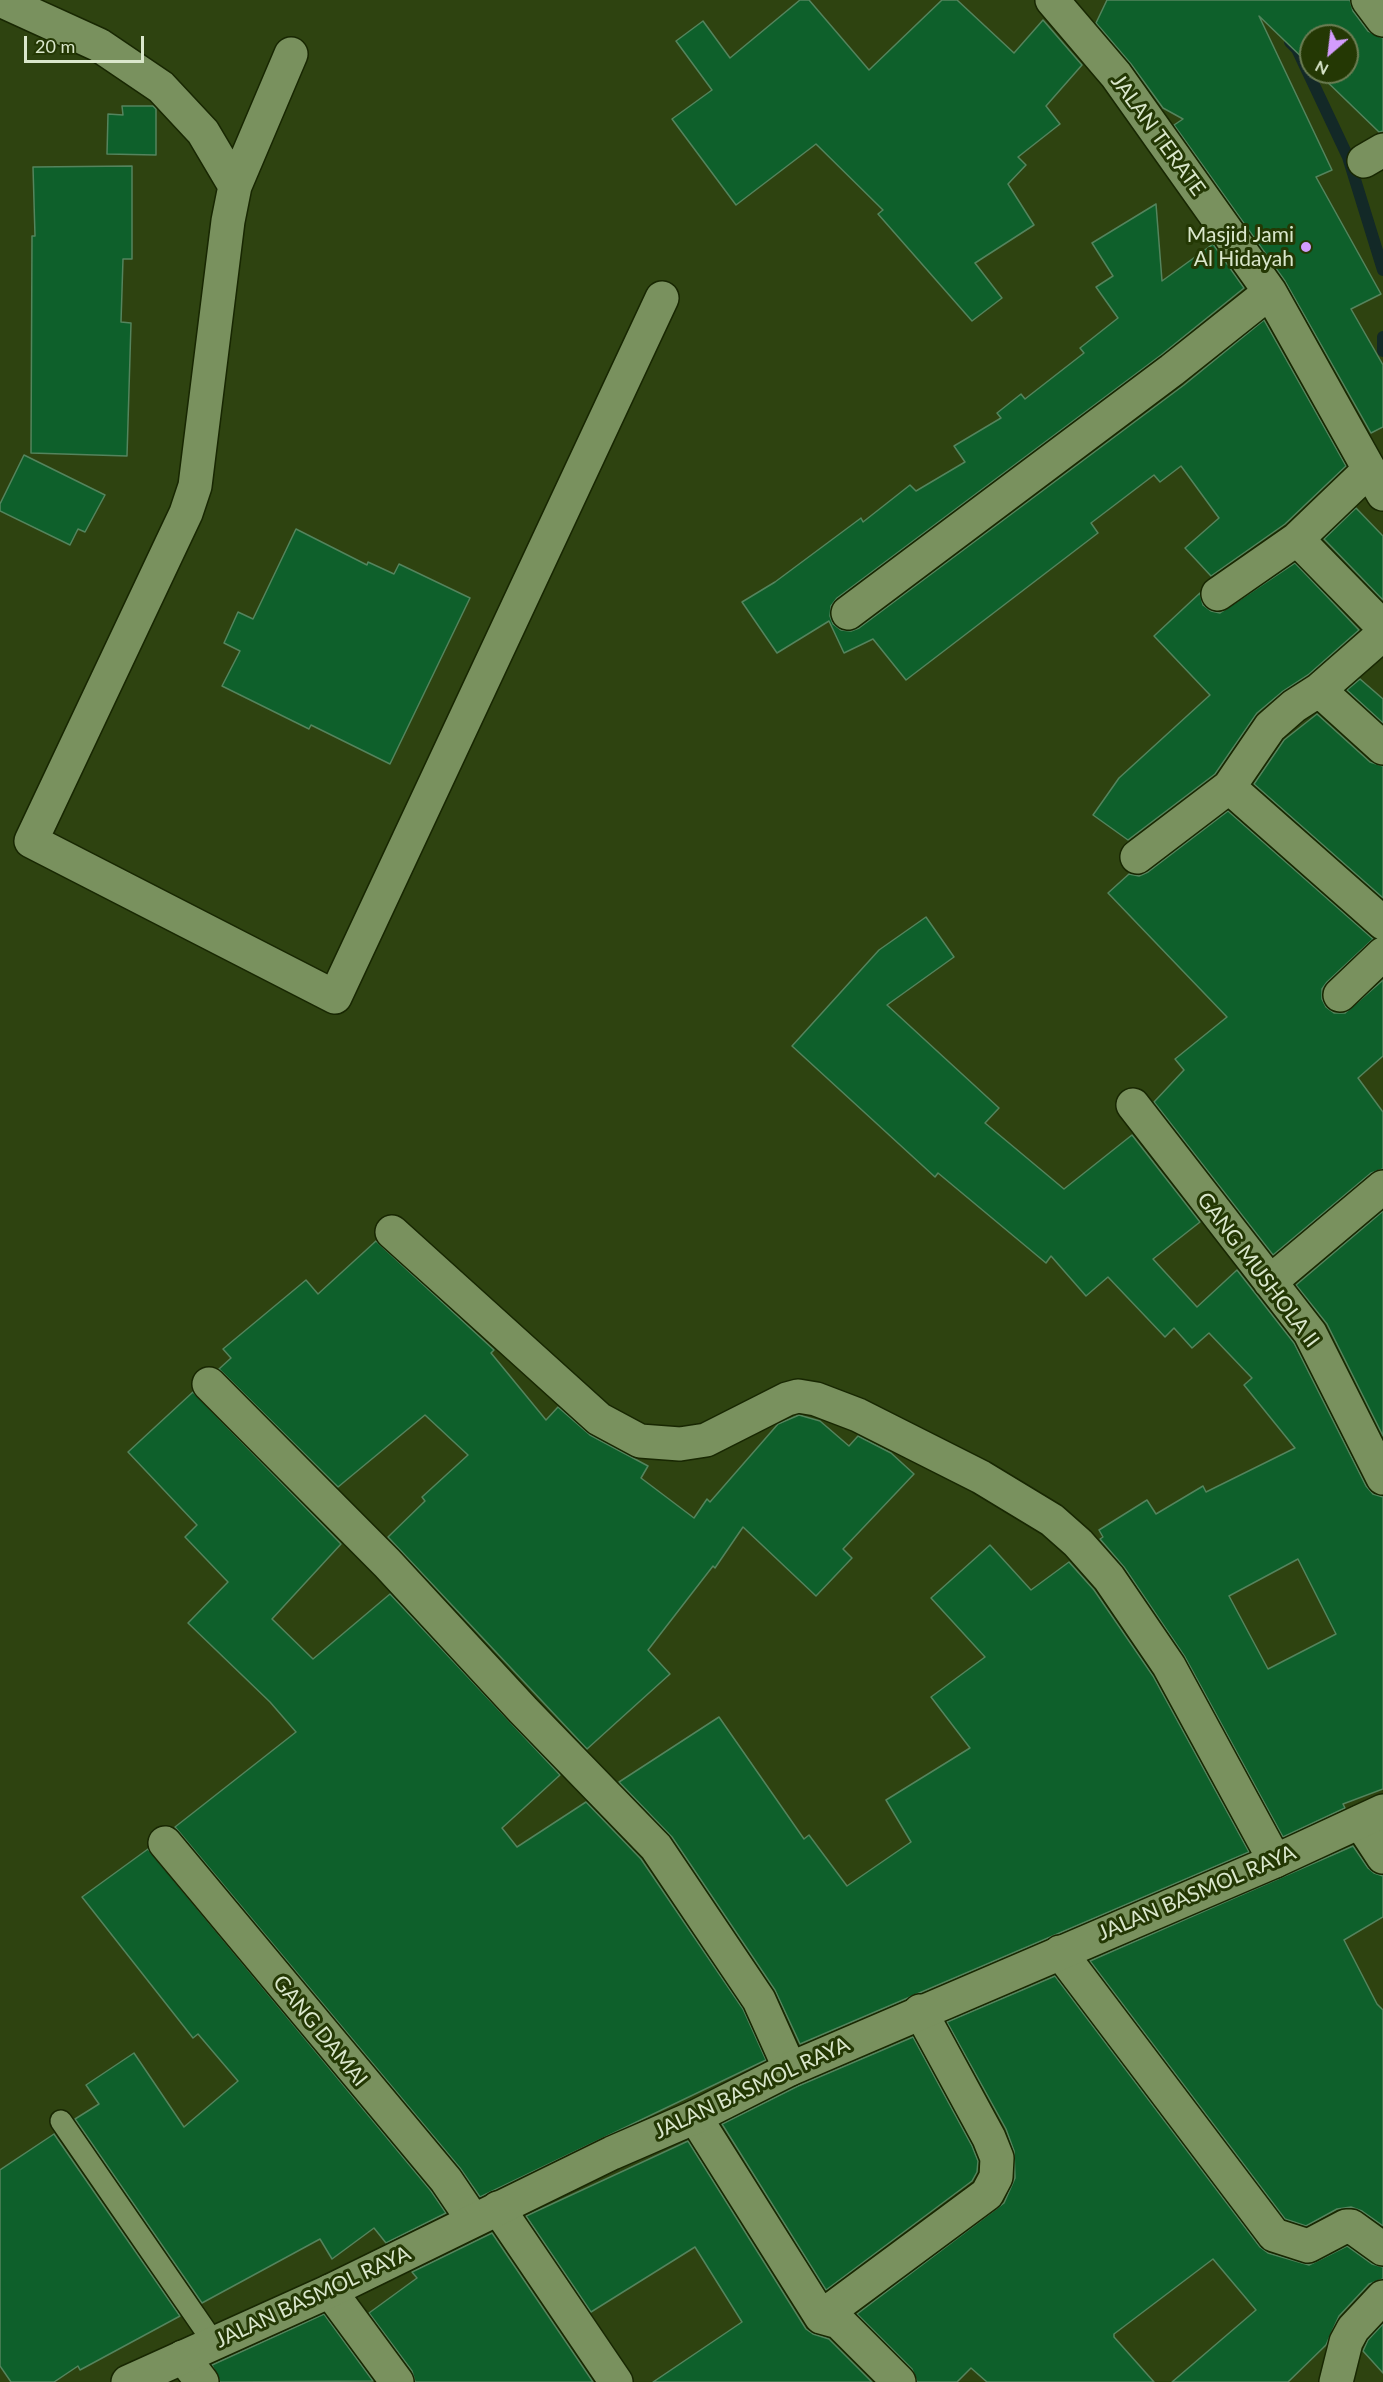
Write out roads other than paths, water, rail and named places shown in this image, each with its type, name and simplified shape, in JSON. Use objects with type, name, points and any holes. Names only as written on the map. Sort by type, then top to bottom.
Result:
[{"type":"street","points":[[0,0],[99,45],[161,87],[203,132],[235,186]]},
{"type":"street","name":"JALAN TERATE","points":[[1052,0],[1116,75],[1270,292],[1375,483]]},
{"type":"street","points":[[1368,0],[1383,20]]},
{"type":"street","points":[[291,54],[235,186],[228,221],[195,486],[186,513],[31,841],[335,997],[662,298]]},
{"type":"street","points":[[848,613],[1163,377],[1270,292]]},
{"type":"street","points":[[1218,594],[1375,483]]},
{"type":"street","points":[[1297,539],[1383,627]]},
{"type":"street","points":[[1137,857],[1229,787],[1270,727],[1294,706],[1319,690],[1383,634]]},
{"type":"street","points":[[1319,690],[1383,748]]},
{"type":"street","points":[[1229,787],[1383,922]]},
{"type":"street","points":[[1340,995],[1383,954]]},
{"type":"street","name":"GANG MUSHOLA II","points":[[1133,1105],[1310,1333],[1383,1478]]},
{"type":"street","points":[[1270,1282],[1383,1187]]},
{"type":"street","points":[[392,1232],[599,1419],[640,1441],[680,1444],[706,1440],[787,1399],[798,1396],[816,1399],[858,1415],[960,1466],[1052,1520],[1078,1543],[1109,1578],[1169,1666],[1275,1861]]},
{"type":"street","points":[[209,1384],[387,1563],[523,1710],[656,1847],[759,2000],[790,2069]]},
{"type":"street","points":[[1372,1816],[1383,1857]]},
{"type":"street","name":"JALAN BASMOL RAYA","points":[[128,2382],[192,2369],[214,2343],[330,2291],[485,2214],[612,2153],[695,2117],[790,2069],[920,2011],[1275,1861],[1372,1816]]},
{"type":"street","name":"GANG DAMAI","points":[[165,1843],[446,2180],[485,2214],[616,2382]]},
{"type":"street","points":[[1060,1952],[1274,2235],[1308,2246],[1346,2226],[1352,2226],[1383,2248]]},
{"type":"street","points":[[821,2317],[987,2194],[996,2177],[997,2158],[989,2138],[920,2011]]},
{"type":"street","points":[[695,2117],[821,2317],[839,2322],[899,2382]]},
{"type":"street","points":[[330,2291],[397,2382]]},
{"type":"street","points":[[1336,2382],[1346,2342],[1353,2329],[1383,2298]]},
{"type":"lane","points":[[62,2121],[214,2343]]},
{"type":"waterway","points":[[1290,42],[1297,49],[1348,157],[1383,270]]},
{"type":"waterway","points":[[1383,337],[1383,351]]},
{"type":"place","name":"Masjid Jami Al Hidayah","points":[[1306,247]]}]
